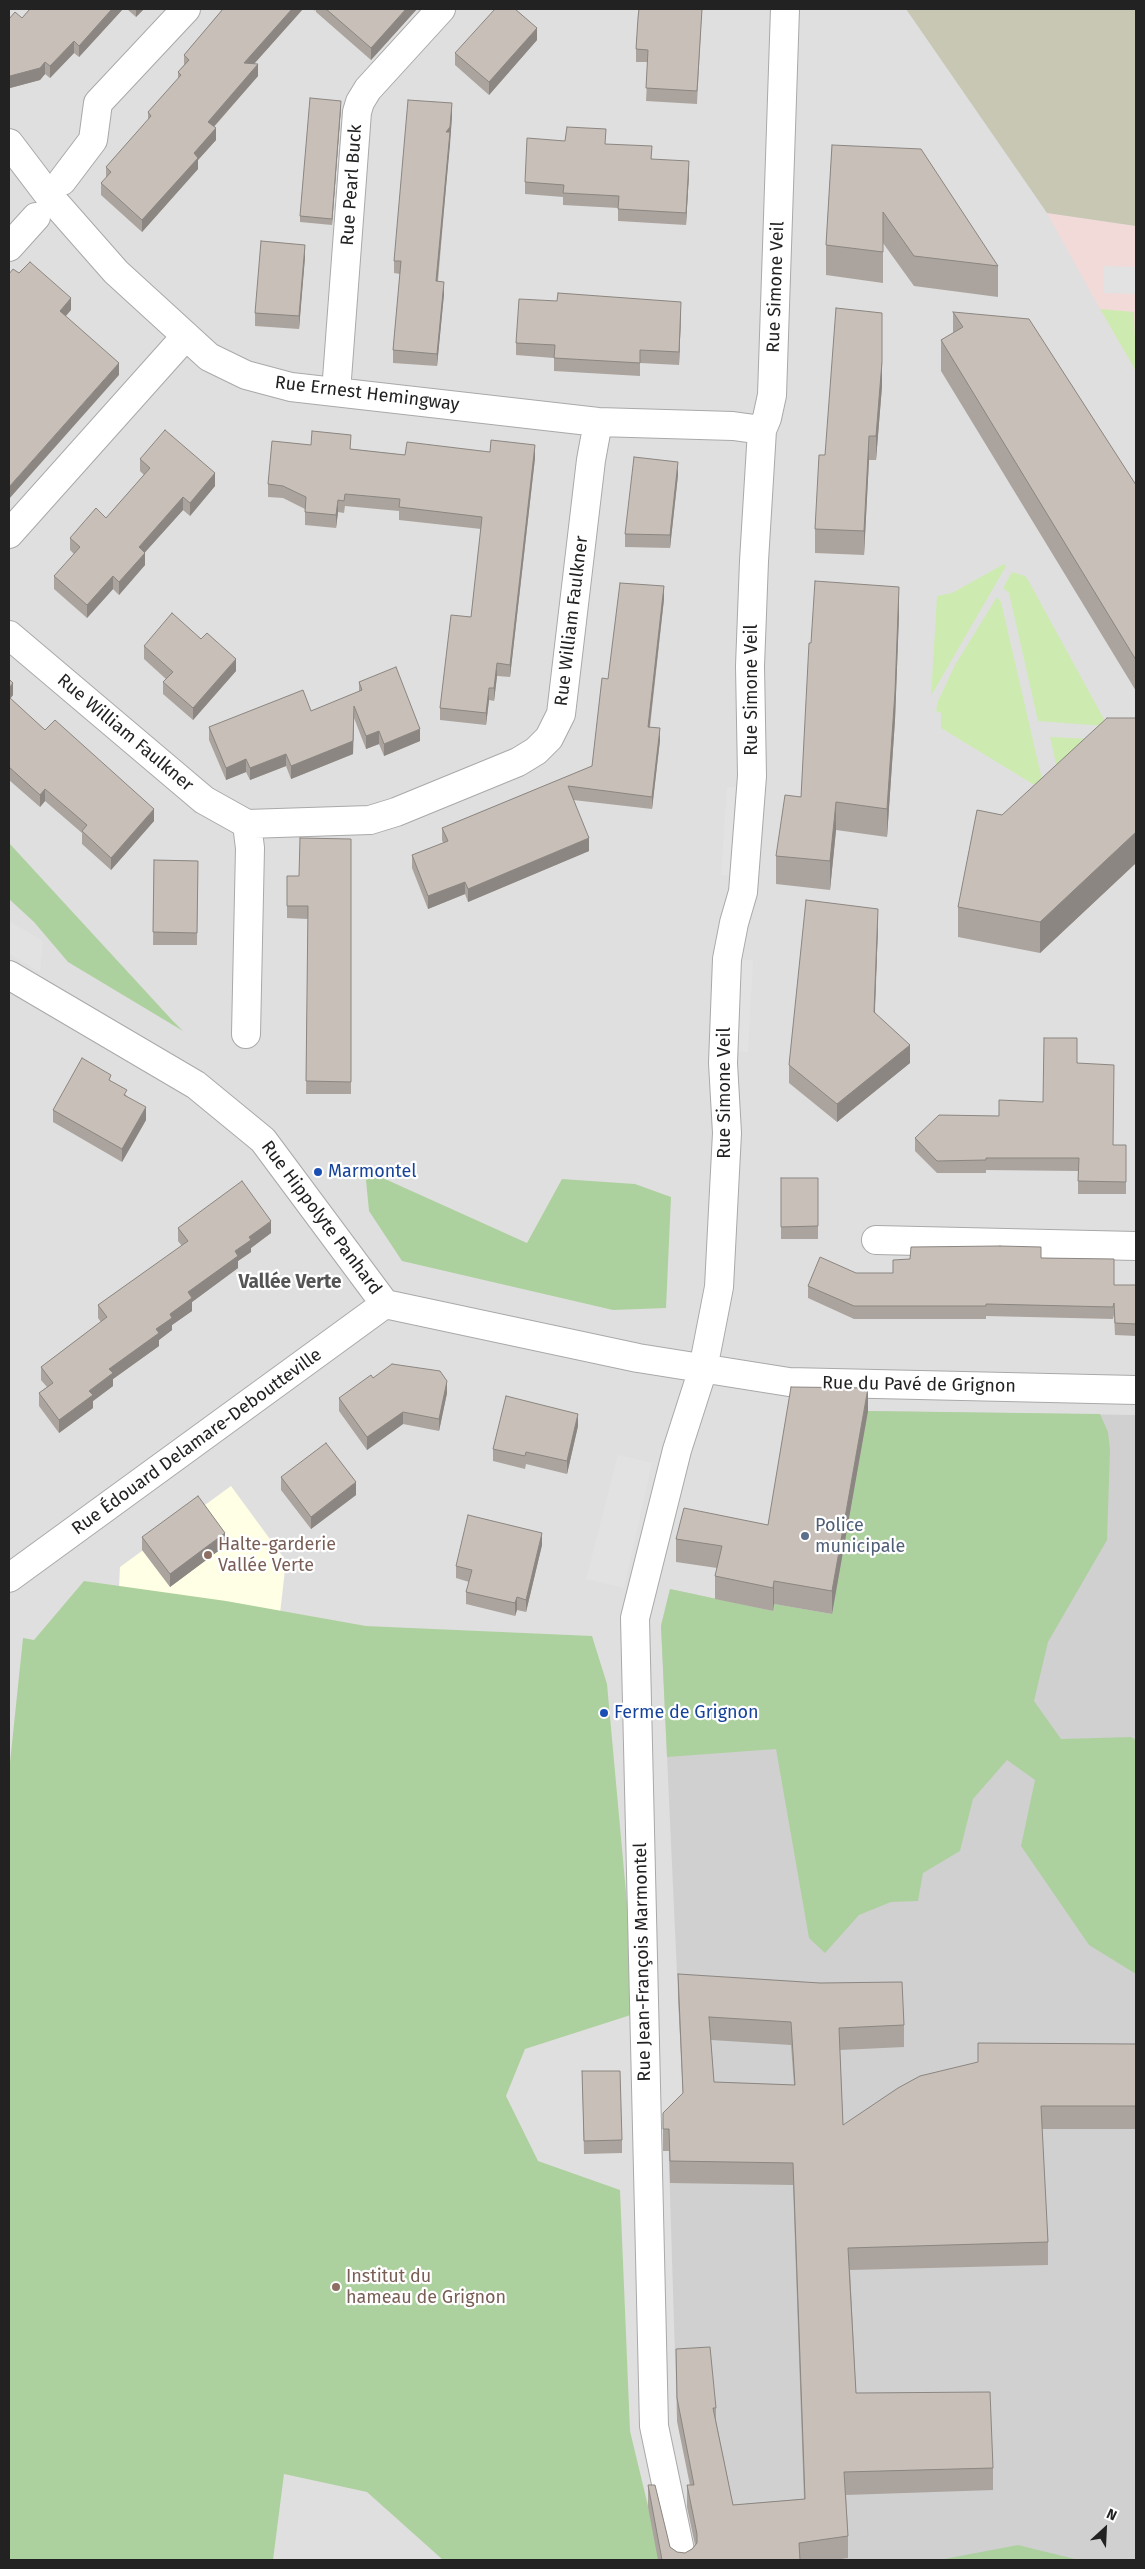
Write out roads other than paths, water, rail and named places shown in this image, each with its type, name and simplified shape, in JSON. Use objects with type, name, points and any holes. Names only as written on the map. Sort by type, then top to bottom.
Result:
[{"type":"street","points":[[62,181],[93,140],[98,103],[186,9]]},
{"type":"street","name":"Rue Pearl Buck","points":[[336,392],[357,112],[360,102],[368,89],[441,9]]},
{"type":"street","name":"Rue Simone Veil","points":[[702,1369],[719,1287],[727,1133],[723,1063],[727,959],[734,923],[743,892],[752,776],[750,666],[762,430],[767,418],[772,395],[785,9]]},
{"type":"street","name":"Rue Ernest Hemingway","points":[[9,143],[50,197],[116,272],[209,357],[246,375],[291,387],[598,422],[733,426],[762,430]]},
{"type":"street","points":[[9,247],[36,217]]},
{"type":"street","points":[[9,534],[185,337]]},
{"type":"street","name":"Rue William Faulkner","points":[[9,635],[204,800],[247,824],[370,820],[396,812],[518,762],[536,751],[549,738],[561,714],[591,460],[598,422]]},
{"type":"street","points":[[246,1034],[250,848],[247,824]]},
{"type":"street","name":"Rue Hippolyte Panhard","points":[[9,975],[196,1085],[263,1140],[385,1304],[638,1358],[702,1369]]},
{"type":"street","points":[[876,1240],[1136,1246]]},
{"type":"street","name":"Rue Édouard Delamare-Deboutteville","points":[[9,1578],[385,1304]]},
{"type":"street","name":"Rue du Pavé de Grignon","points":[[702,1369],[789,1382],[1136,1390]]},
{"type":"street","name":"Rue Jean-François Marmontel","points":[[682,2560],[654,2426],[635,1618],[677,1450],[702,1369]]},
{"type":"place","name":"Marmontel","points":[[318,1172]]},
{"type":"place","name":"Police municipale","points":[[805,1536]]},
{"type":"place","name":"Halte-garderie Vallée Verte","points":[[208,1555]]},
{"type":"place","name":"Ferme de Grignon","points":[[604,1713]]},
{"type":"place","name":"Institut du hameau de Grignon","points":[[336,2287]]},
{"type":"district","name":"Vallée Verte","points":[[290,1283]]}]
